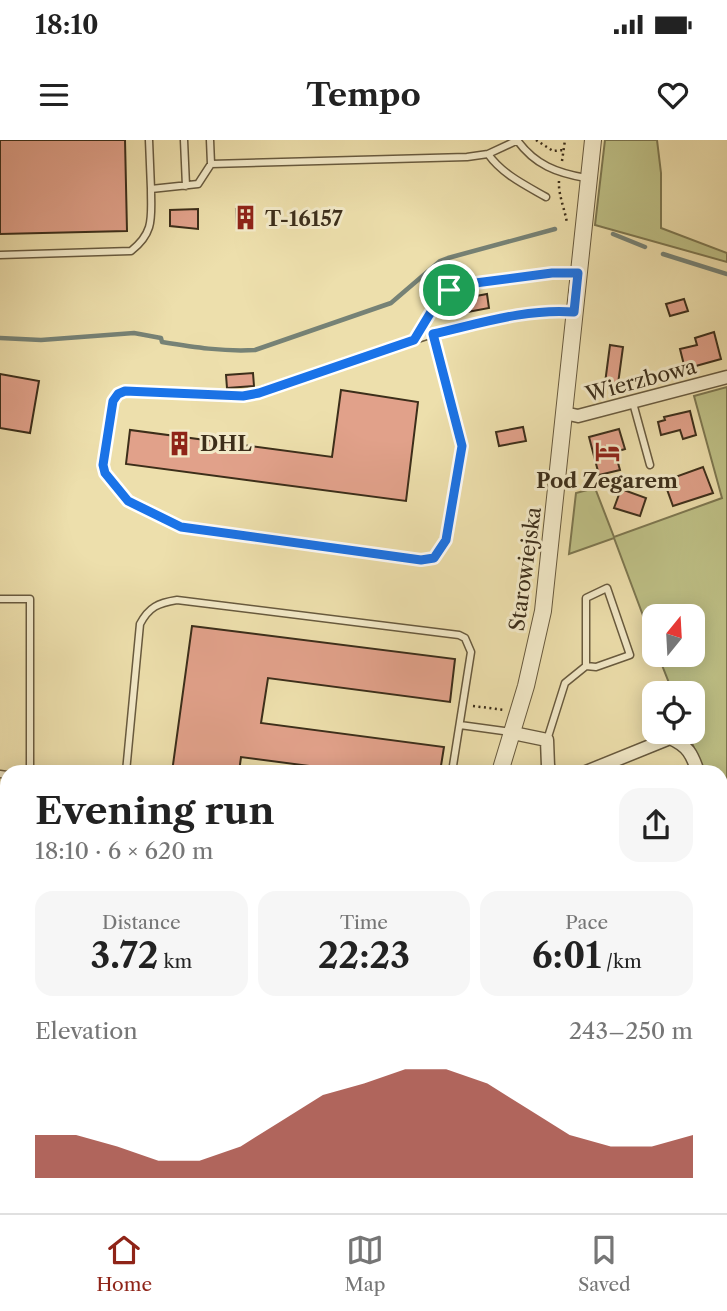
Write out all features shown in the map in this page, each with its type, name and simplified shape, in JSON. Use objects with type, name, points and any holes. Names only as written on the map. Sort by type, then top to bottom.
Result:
[{"type":"street","name":"Starowiejska","points":[[502,765],[513,733],[543,611],[593,140]]},
{"type":"street","name":"Wierzbowa","points":[[564,413],[578,416],[727,377]]},
{"type":"street","points":[[513,733],[547,740],[548,765]]},
{"type":"street","points":[[603,765],[670,738],[691,753],[695,765]]},
{"type":"lane","points":[[0,256],[131,251],[145,240],[151,224],[149,140]]},
{"type":"lane","points":[[184,140],[186,186]]},
{"type":"lane","points":[[151,189],[198,184],[211,164],[210,140]]},
{"type":"lane","points":[[211,164],[425,159],[488,154],[517,140],[529,156],[545,167],[588,179]]},
{"type":"lane","points":[[488,154],[495,164],[546,197]]},
{"type":"lane","points":[[414,340],[440,297],[460,285],[552,273],[578,273]]},
{"type":"lane","points":[[433,334],[462,446],[446,540],[434,558],[421,560],[181,527],[135,507],[105,473],[103,465],[113,401],[118,394],[125,391],[243,396],[433,334],[554,310],[574,312]]},
{"type":"lane","points":[[633,403],[650,465]]},
{"type":"lane","points":[[547,740],[565,683],[586,666],[596,667],[630,655],[607,588],[586,598],[586,666]]},
{"type":"lane","points":[[0,599],[30,599],[30,765]]},
{"type":"lane","points":[[127,765],[140,624],[146,613],[158,603],[177,600],[459,635],[465,638],[471,652],[453,765]]},
{"type":"lane","points":[[460,725],[513,733]]},
{"type":"path","points":[[536,140],[553,151],[564,150],[565,140]]},
{"type":"path","points":[[558,190],[568,223]]},
{"type":"path","points":[[463,704],[506,710]]},
{"type":"green space","points":[[605,140],[657,140],[661,173],[661,228],[727,253],[727,262],[595,225]]},
{"type":"green space","points":[[727,387],[727,765],[700,765],[692,744],[705,744],[705,681],[668,681],[663,667],[705,667],[705,604],[642,604],[642,613],[614,538],[569,554],[576,493],[595,488],[614,537],[722,498],[694,396]]},
{"type":"building","points":[[0,140],[125,140],[127,231],[0,234]]},
{"type":"building","name":"T-16157","points":[[253,208],[253,228],[237,228],[236,209]]},
{"type":"building","points":[[198,209],[198,229],[170,226],[170,210]]},
{"type":"building","points":[[487,294],[489,308],[462,313],[460,299]]},
{"type":"building","points":[[684,299],[688,311],[670,316],[666,304]]},
{"type":"building","points":[[714,332],[721,359],[685,369],[680,349],[697,345],[695,338]]},
{"type":"building","points":[[610,345],[623,347],[618,384],[605,383]]},
{"type":"building","points":[[253,373],[254,386],[227,388],[226,375]]},
{"type":"building","points":[[0,374],[39,381],[30,433],[0,428]]},
{"type":"building","name":"DHL","points":[[341,390],[418,402],[406,501],[126,464],[130,430],[332,457]]},
{"type":"building","points":[[690,411],[696,435],[683,439],[680,430],[661,435],[658,422],[665,420],[664,417]]},
{"type":"building","points":[[523,427],[526,441],[499,446],[496,432]]},
{"type":"building","points":[[619,429],[625,449],[615,452],[620,470],[599,475],[589,437]]},
{"type":"building","points":[[703,467],[713,493],[673,506],[664,481]]},
{"type":"building","points":[[621,489],[646,498],[640,516],[614,508]]},
{"type":"building","points":[[192,626],[455,659],[450,702],[268,678],[261,723],[444,747],[441,765],[302,765],[241,757],[240,765],[173,765]]},
{"type":"waterway","points":[[0,338],[41,340],[134,333],[185,346],[255,350],[391,303],[440,261],[555,229]]},
{"type":"waterway","points":[[613,234],[645,247]]},
{"type":"waterway","points":[[663,254],[727,274]]},
{"type":"place","name":"T-16157","points":[[245,218]]},
{"type":"place","name":"DHL","points":[[180,443]]},
{"type":"place","name":"Pod Zegarem","points":[[607,451]]},
{"type":"route","points":[[552,273],[578,273],[574,312],[554,310],[433,334],[462,446],[446,540],[434,558],[421,560],[181,527],[135,507],[105,473],[103,465],[113,401],[118,394],[125,391],[243,396],[259,393],[414,340],[440,297],[449,290],[460,285],[552,273]]}]
